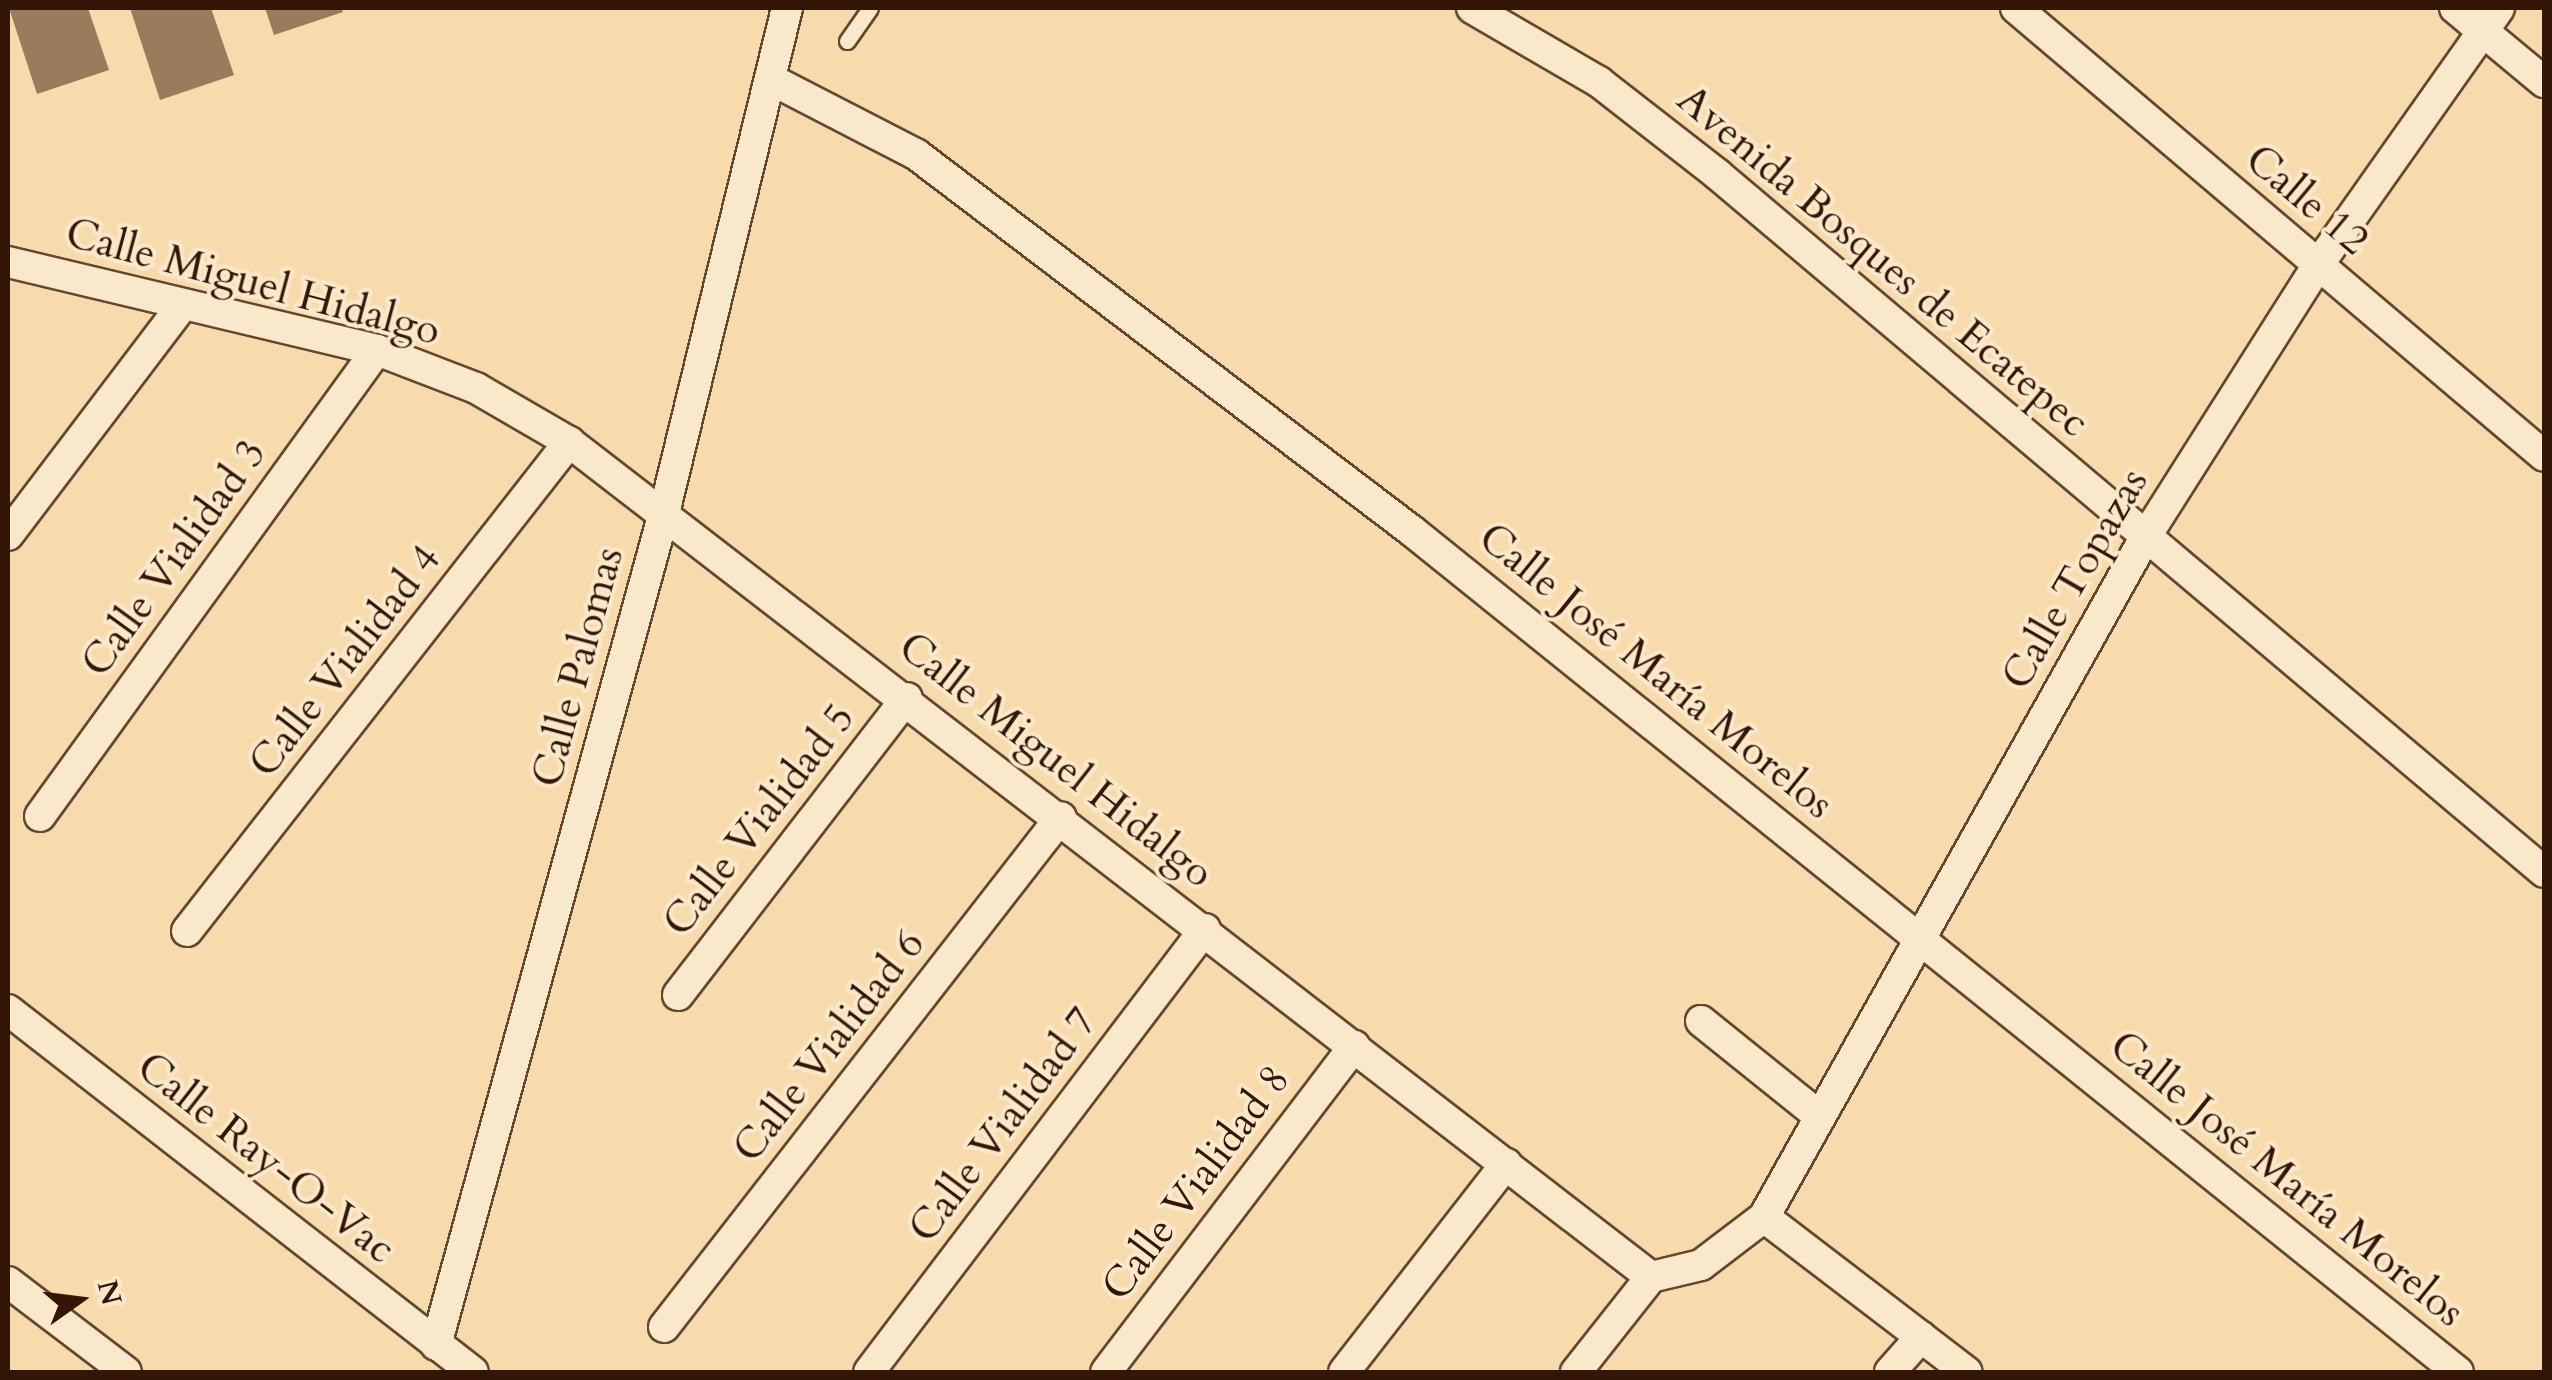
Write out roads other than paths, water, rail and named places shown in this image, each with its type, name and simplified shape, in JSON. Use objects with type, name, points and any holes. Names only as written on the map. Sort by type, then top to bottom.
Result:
[{"type":"street","name":"Calle Palomas","points":[[436,1344],[665,509],[787,8]]},
{"type":"street","name":"Avenida Bosques de Ecatepec","points":[[1472,8],[1599,82],[1717,174],[2544,872]]},
{"type":"street","name":"Calle 12","points":[[2016,8],[2544,456]]},
{"type":"street","points":[[2455,8],[2490,18],[2544,82]]},
{"type":"street","name":"Calle Topazas","points":[[1764,1217],[2146,536],[2318,265],[2490,18]]},
{"type":"street","name":"Calle José María Morelos","points":[[770,79],[917,155],[1412,531],[2458,1372]]},
{"type":"street","name":"Calle Miguel Hidalgo","points":[[8,262],[377,350],[476,388],[569,442],[665,509],[1651,1276]]},
{"type":"street","points":[[8,535],[182,306]]},
{"type":"street","name":"Calle Vialidad 3","points":[[40,816],[377,350]]},
{"type":"street","name":"Calle Vialidad 4","points":[[188,932],[569,442]]},
{"type":"street","name":"Calle Vialidad 5","points":[[678,995],[908,698]]},
{"type":"street","name":"Calle Vialidad 6","points":[[664,1327],[1061,818]]},
{"type":"street","name":"Calle Vialidad 7","points":[[869,1372],[1205,930]]},
{"type":"street","name":"Calle Ray-O-Vac","points":[[8,1010],[472,1372]]},
{"type":"street","points":[[1700,1021],[1819,1116]]},
{"type":"street","name":"Calle Vialidad 8","points":[[1106,1372],[1354,1046]]},
{"type":"street","points":[[1344,1372],[1506,1164]]},
{"type":"street","points":[[1576,1372],[1651,1276],[1701,1265],[1764,1217],[1966,1372]]},
{"type":"street","points":[[8,1282],[126,1372]]},
{"type":"street","points":[[1890,1372],[1921,1337]]},
{"type":"lane","points":[[847,40],[870,8]]}]
